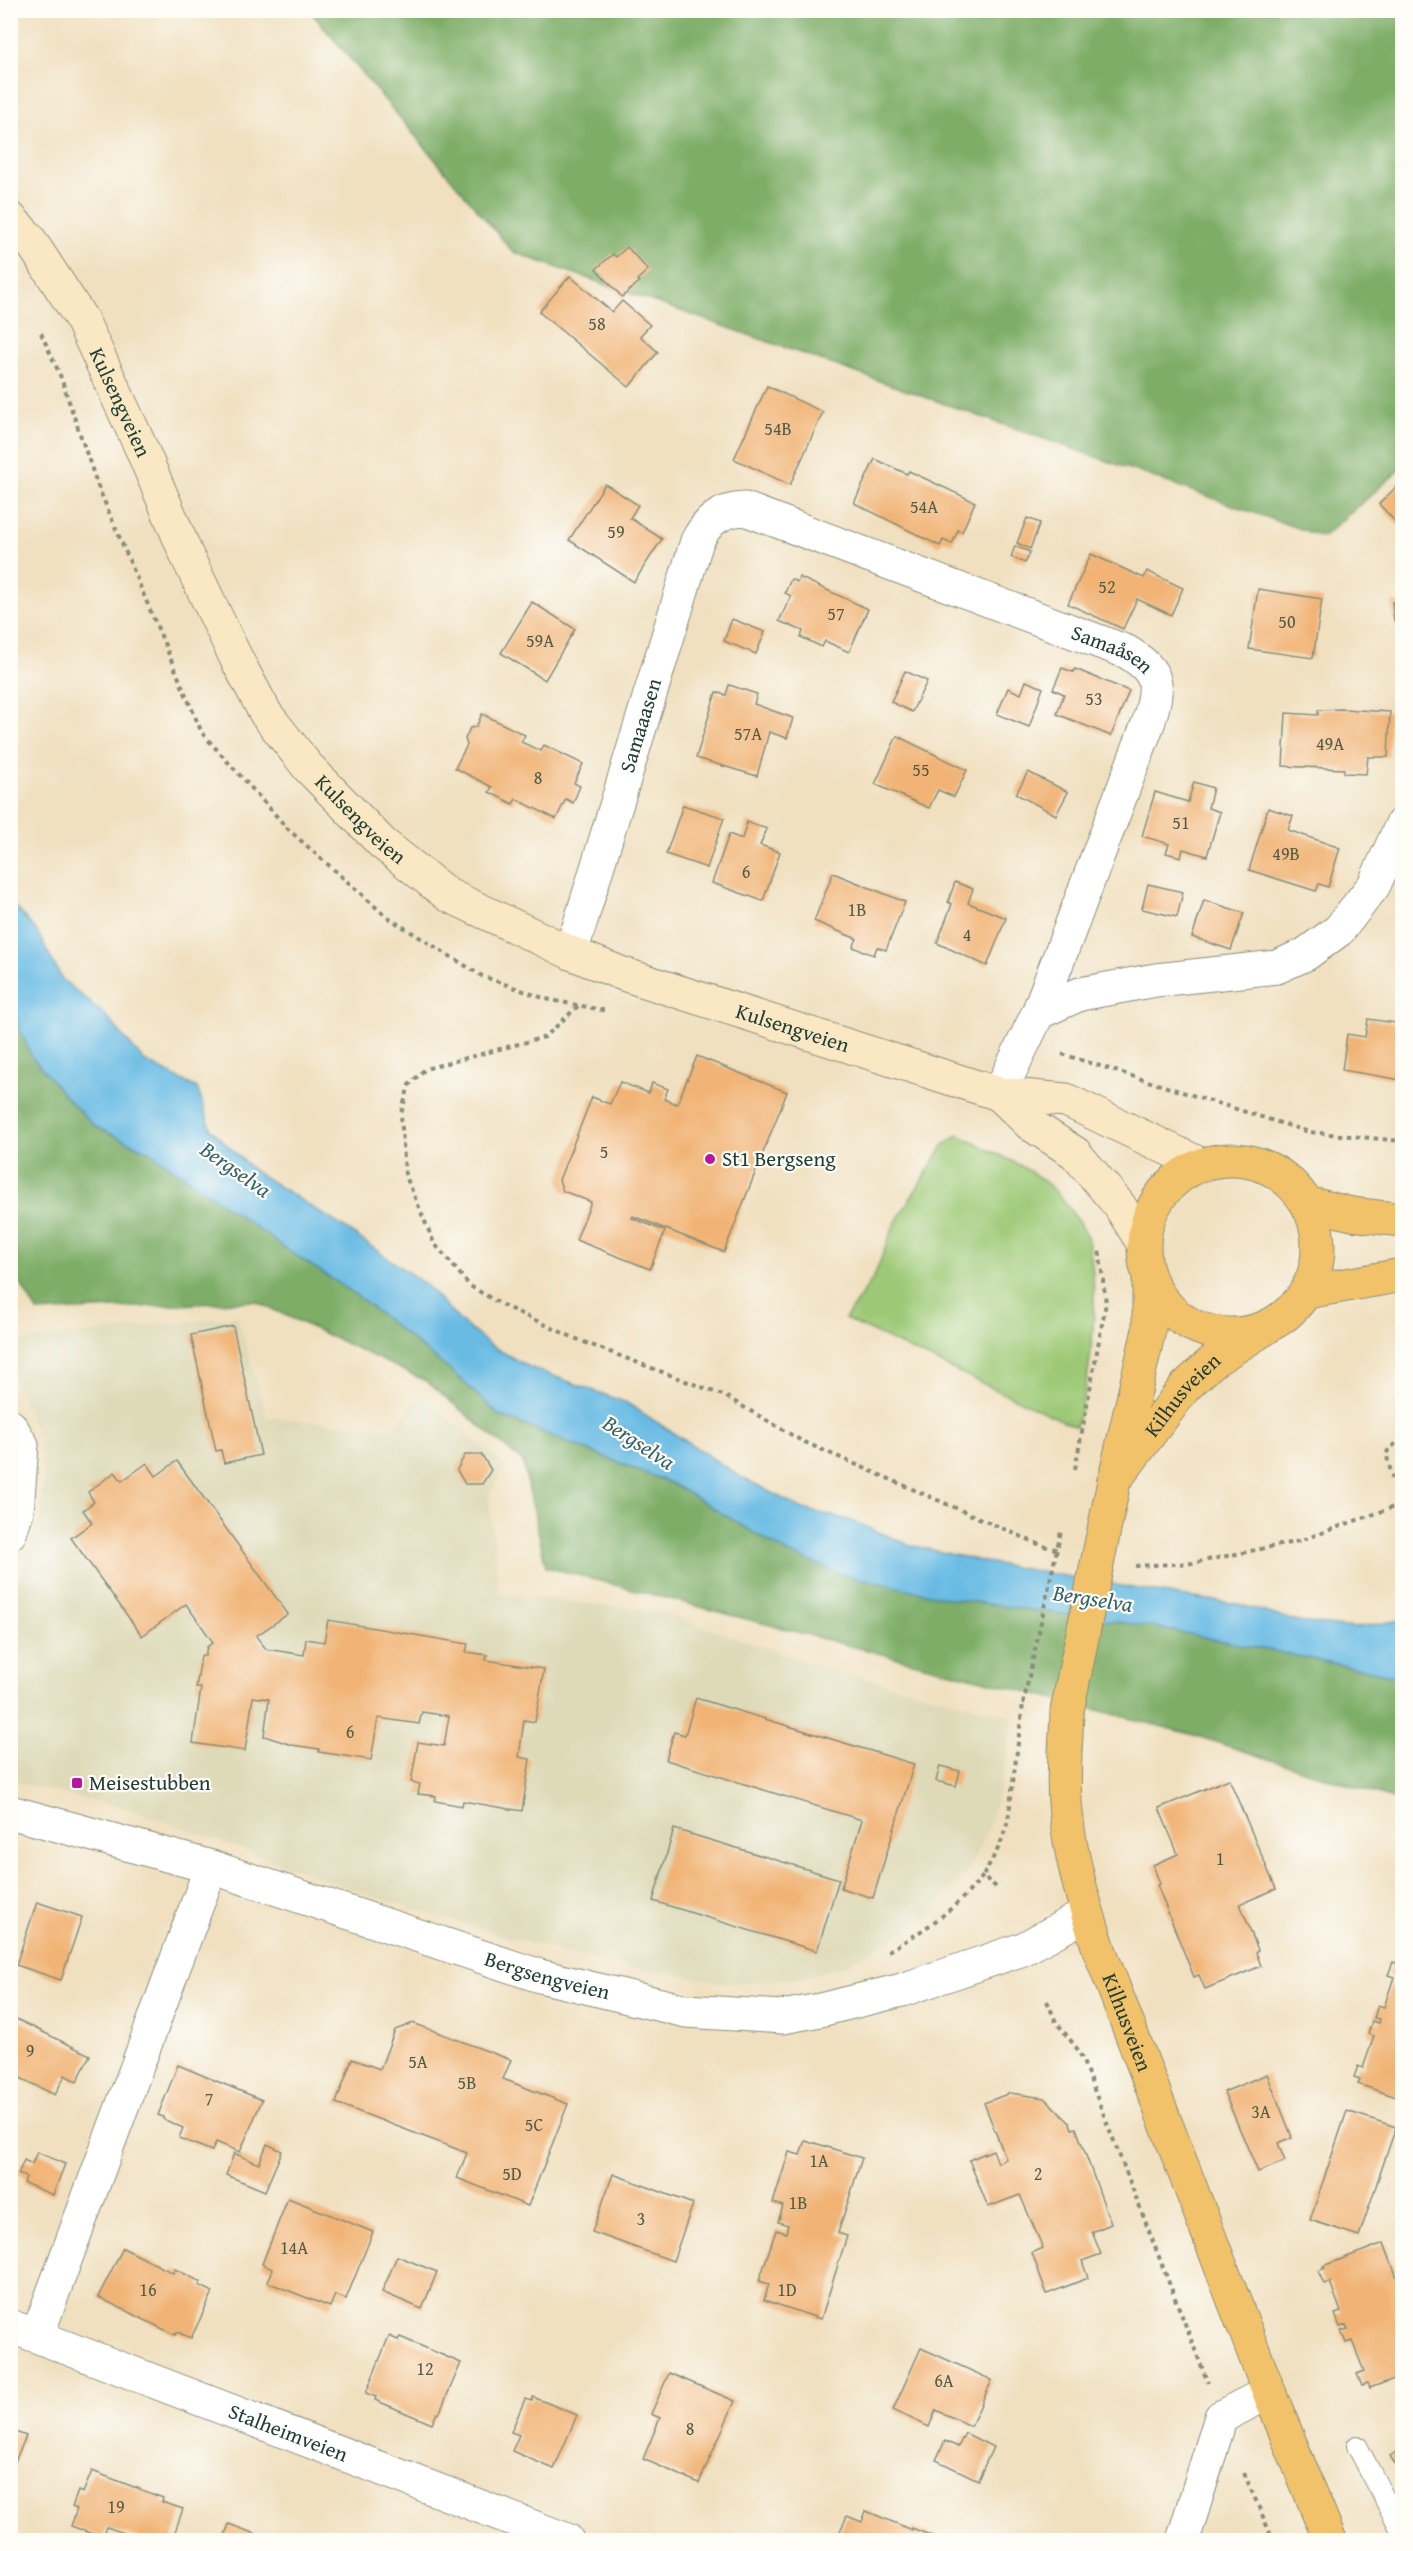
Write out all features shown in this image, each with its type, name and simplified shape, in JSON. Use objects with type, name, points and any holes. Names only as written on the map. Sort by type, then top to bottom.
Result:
[{"type":"main road","name":"Kulsengveien","points":[[10,218],[28,237],[82,320],[143,452],[186,556],[266,714],[308,767],[382,843],[447,895],[571,953],[623,974],[999,1094],[1066,1100],[1200,1164]]},
{"type":"main road","name":"Kulsengveien","points":[[999,1094],[1030,1124],[1075,1153],[1119,1205],[1143,1243]]},
{"type":"main road","points":[[1225,1159],[1249,1161],[1272,1169],[1292,1184],[1307,1203],[1318,1232],[1317,1263],[1306,1292],[1289,1313],[1266,1328],[1239,1334],[1211,1333],[1185,1322],[1164,1304],[1149,1280],[1143,1243],[1148,1218],[1160,1195],[1178,1177],[1200,1164],[1225,1159]]},
{"type":"main road","points":[[1307,1203],[1352,1214],[1402,1220]]},
{"type":"main road","points":[[1306,1292],[1402,1275]]},
{"type":"main road","name":"Kilhusveien","points":[[1149,1280],[1149,1330],[1114,1480],[1066,1711],[1066,1811],[1076,1876],[1100,1952],[1269,2392],[1330,2541]]},
{"type":"main road","name":"Kilhusveien","points":[[1114,1480],[1185,1387],[1213,1361],[1266,1328]]},
{"type":"street","name":"Samaaasen","points":[[571,953],[697,541],[705,526],[729,509]]},
{"type":"street","name":"Samaåsen","points":[[729,509],[745,509],[1126,652],[1144,663],[1152,674],[1156,693],[1149,721],[1038,1013],[999,1094]]},
{"type":"street","points":[[1038,1013],[1080,994],[1156,980],[1277,968],[1306,954],[1339,930],[1374,885],[1402,824]]},
{"type":"street","points":[[10,1426],[21,1445],[17,1511],[10,1533]]},
{"type":"street","name":"Bergsengveien","points":[[10,1812],[210,1867],[540,1976],[686,2011],[738,2016],[783,2017],[902,1990],[1023,1949],[1087,1914]]},
{"type":"street","points":[[24,2331],[210,1867]]},
{"type":"street","name":"Stalheimveien","points":[[24,2331],[567,2541]]},
{"type":"street","points":[[1183,2541],[1221,2417],[1269,2392]]},
{"type":"lane","points":[[1357,2446],[1402,2532]]},
{"type":"path","points":[[578,1006],[545,1037],[425,1069],[410,1085],[401,1114],[405,1174],[434,1243],[470,1286],[506,1307],[580,1341],[725,1396],[802,1441],[1043,1546],[1065,1551]]},
{"type":"path","points":[[1024,1042],[1309,1132],[1402,1141]]},
{"type":"path","points":[[1074,1475],[1106,1303],[1098,1242]]},
{"type":"path","points":[[1402,1437],[1386,1453],[1394,1480],[1402,1485]]},
{"type":"path","points":[[1130,1564],[1141,1567],[1193,1563],[1299,1541],[1402,1504]]},
{"type":"path","points":[[880,1956],[944,1916],[983,1876],[1000,1845],[1008,1821],[1023,1704],[1064,1521]]},
{"type":"path","points":[[983,1876],[996,1887]]},
{"type":"path","points":[[1047,2001],[1056,2022],[1079,2051],[1221,2417],[1273,2541]]},
{"type":"shaded area","points":[[237,1316],[267,1417],[393,1429],[420,1395],[506,1466],[489,1495],[499,1594],[657,1611],[825,1668],[1013,1716],[1004,1771],[988,1829],[967,1873],[925,1919],[846,1965],[798,1979],[726,1983],[609,1964],[497,1934],[369,1895],[135,1811],[11,1781],[10,1602],[42,1514],[43,1478],[40,1442],[11,1371],[11,1342]]},
{"type":"green space","points":[[310,11],[1402,11],[1402,468],[1323,537],[513,252]]},
{"type":"green space","points":[[10,993],[32,1057],[94,1126],[150,1152],[289,1251],[355,1294],[457,1376],[499,1415],[673,1484],[719,1511],[947,1598],[1153,1627],[1391,1675],[1402,1672],[1402,1802],[1194,1735],[546,1567],[523,1462],[426,1381],[255,1301],[37,1312],[11,1267]]},
{"type":"green space","points":[[958,1135],[1020,1166],[1044,1181],[1057,1193],[1087,1237],[1093,1283],[1093,1332],[1082,1405],[1076,1427],[845,1319],[874,1277],[894,1225],[943,1146]]},
{"type":"water","name":"Bergselva","points":[[10,901],[36,930],[62,979],[106,1016],[144,1061],[197,1088],[211,1129],[253,1170],[345,1228],[426,1285],[461,1322],[490,1345],[529,1367],[627,1403],[741,1477],[803,1509],[849,1520],[910,1545],[985,1562],[1238,1604],[1299,1622],[1355,1628],[1402,1620],[1402,1672],[1392,1675],[1153,1627],[947,1598],[844,1575],[788,1553],[673,1484],[499,1415],[457,1376],[355,1294],[289,1251],[150,1152],[94,1126],[64,1095],[32,1057],[19,1028],[11,993]]},
{"type":"building","points":[[627,247],[648,270],[637,280],[639,282],[622,297],[596,269],[613,254],[616,257]]},
{"type":"building","points":[[570,276],[612,312],[622,301],[650,325],[640,336],[658,352],[629,387],[539,312]]},
{"type":"building","points":[[767,386],[823,412],[790,485],[734,459]]},
{"type":"building","points":[[875,459],[907,474],[909,471],[975,502],[962,532],[958,530],[952,544],[943,540],[940,546],[854,503]]},
{"type":"building","points":[[1402,481],[1402,529],[1379,504]]},
{"type":"building","points":[[605,484],[638,505],[630,518],[662,539],[634,582],[569,540]]},
{"type":"building","points":[[1027,518],[1040,523],[1030,549],[1017,543]]},
{"type":"building","points":[[1015,546],[1030,552],[1025,563],[1011,557]]},
{"type":"building","points":[[1091,554],[1144,578],[1147,571],[1183,588],[1171,615],[1137,599],[1123,629],[1068,604]]},
{"type":"building","points":[[799,577],[868,609],[849,652],[825,641],[822,647],[801,637],[803,631],[779,621],[791,596],[785,593],[791,579],[797,582]]},
{"type":"building","points":[[1258,589],[1322,599],[1313,658],[1249,649]]},
{"type":"building","points":[[532,602],[575,629],[545,680],[501,653]]},
{"type":"building","points":[[1392,602],[1402,603],[1402,621],[1394,621]]},
{"type":"building","points":[[732,619],[765,632],[756,654],[724,641]]},
{"type":"building","points":[[1062,668],[1073,672],[1075,669],[1129,691],[1111,736],[1057,714],[1064,694],[1053,689]]},
{"type":"building","points":[[905,671],[927,681],[912,712],[891,702]]},
{"type":"building","points":[[1026,681],[1043,688],[1029,727],[997,714],[1008,688],[1021,694]]},
{"type":"building","points":[[729,685],[757,694],[754,704],[793,718],[787,738],[769,732],[757,776],[696,758],[716,692],[726,695]]},
{"type":"building","points":[[1318,710],[1390,712],[1388,757],[1368,757],[1366,774],[1344,773],[1344,769],[1283,766],[1286,713],[1318,715]]},
{"type":"building","points":[[482,714],[525,735],[521,742],[541,751],[544,745],[583,764],[574,783],[580,786],[573,803],[566,799],[556,819],[516,799],[513,804],[489,792],[492,787],[455,768],[467,745],[465,739],[470,728],[476,727]]},
{"type":"building","points":[[897,736],[967,770],[954,797],[938,790],[929,808],[875,784]]},
{"type":"building","points":[[1028,772],[1068,792],[1056,815],[1016,794]]},
{"type":"building","points":[[1194,782],[1213,788],[1208,808],[1220,812],[1207,856],[1183,849],[1181,857],[1166,853],[1169,844],[1142,836],[1155,792],[1188,802]]},
{"type":"building","points":[[683,805],[724,818],[707,868],[666,854]]},
{"type":"building","points":[[1268,808],[1293,816],[1288,830],[1340,848],[1328,887],[1319,884],[1316,891],[1249,870]]},
{"type":"building","points":[[747,822],[767,829],[760,845],[780,852],[763,901],[712,883],[729,834],[742,839]]},
{"type":"building","points":[[833,873],[905,902],[886,950],[877,947],[874,955],[853,947],[857,939],[814,921]]},
{"type":"building","points":[[955,882],[973,889],[968,903],[1006,918],[987,966],[937,943],[952,904],[948,902]]},
{"type":"building","points":[[1148,884],[1183,892],[1177,917],[1142,909]]},
{"type":"building","points":[[1204,900],[1244,913],[1231,950],[1192,937]]},
{"type":"building","points":[[1397,1016],[1402,1017],[1402,1080],[1342,1070],[1347,1034],[1365,1037],[1368,1019],[1396,1023]]},
{"type":"building","points":[[697,1056],[787,1092],[724,1252],[633,1216],[632,1218],[665,1231],[650,1269],[576,1240],[591,1202],[563,1191],[559,1180],[592,1097],[610,1104],[620,1082],[649,1093],[652,1083],[668,1089],[664,1099],[677,1104]]},
{"type":"building","points":[[233,1326],[261,1455],[224,1463],[221,1450],[216,1451],[191,1335]]},
{"type":"building","points":[[465,1455],[482,1455],[491,1470],[482,1484],[465,1484],[457,1470]]},
{"type":"building","points":[[177,1461],[288,1614],[256,1636],[266,1649],[304,1655],[306,1639],[324,1642],[328,1620],[468,1644],[466,1652],[487,1655],[486,1660],[544,1669],[535,1722],[524,1720],[519,1757],[530,1759],[522,1811],[463,1801],[462,1806],[435,1801],[436,1796],[418,1794],[420,1784],[411,1782],[418,1742],[444,1746],[449,1716],[422,1712],[419,1724],[378,1718],[371,1760],[319,1752],[319,1749],[292,1745],[264,1736],[269,1699],[253,1697],[245,1751],[193,1743],[201,1688],[196,1688],[201,1656],[205,1656],[207,1647],[213,1642],[186,1604],[142,1636],[71,1538],[92,1523],[83,1510],[94,1502],[88,1492],[115,1472],[122,1481],[147,1463],[156,1476]]},
{"type":"building","points":[[696,1698],[914,1764],[873,1898],[841,1888],[862,1820],[666,1760],[674,1732],[685,1735]]},
{"type":"building","points":[[940,1766],[960,1771],[956,1786],[936,1781]]},
{"type":"building","points":[[1229,1779],[1276,1889],[1240,1904],[1258,1950],[1256,1952],[1261,1966],[1205,1989],[1199,1975],[1194,1977],[1157,1885],[1160,1884],[1153,1865],[1178,1854],[1159,1808]]},
{"type":"building","points":[[674,1829],[839,1879],[817,1951],[653,1901]]},
{"type":"building","points":[[37,1902],[82,1917],[61,1980],[16,1965]]},
{"type":"building","points":[[1400,1959],[1402,1960],[1402,2099],[1358,2084],[1360,2079],[1354,2077],[1358,2066],[1363,2068],[1374,2036],[1368,2034],[1372,2021],[1379,2023],[1380,2019],[1374,2018],[1378,2005],[1384,2007],[1394,1977],[1388,1975],[1393,1962],[1398,1964]]},
{"type":"building","points":[[10,2016],[90,2055],[77,2082],[65,2075],[55,2095],[10,2073]]},
{"type":"building","points":[[413,2023],[511,2060],[503,2079],[568,2104],[528,2206],[457,2178],[467,2153],[336,2103],[352,2059],[380,2069],[395,2030]]},
{"type":"building","points":[[178,2065],[262,2100],[240,2152],[216,2142],[212,2151],[179,2138],[183,2128],[158,2115]]},
{"type":"building","points":[[1267,2074],[1292,2137],[1278,2143],[1285,2161],[1258,2172],[1224,2092]]},
{"type":"building","points":[[1010,2093],[1044,2098],[1070,2123],[1072,2129],[1076,2128],[1111,2224],[1092,2232],[1101,2254],[1082,2261],[1088,2278],[1047,2294],[1032,2253],[1043,2248],[1020,2195],[988,2207],[969,2160],[993,2150],[998,2163],[1006,2159],[984,2103]]},
{"type":"building","points":[[1347,2111],[1396,2127],[1359,2236],[1310,2220]]},
{"type":"building","points":[[805,2140],[862,2158],[838,2233],[847,2236],[821,2319],[764,2300],[769,2284],[759,2281],[776,2230],[786,2233],[788,2225],[778,2222],[783,2206],[773,2203],[789,2152],[800,2155]]},
{"type":"building","points":[[267,2144],[282,2151],[265,2191],[226,2175],[234,2153],[259,2164]]},
{"type":"building","points":[[37,2152],[65,2164],[53,2195],[24,2183],[26,2177],[18,2174],[24,2160],[32,2164]]},
{"type":"building","points":[[613,2174],[693,2204],[673,2261],[592,2232]]},
{"type":"building","points":[[288,2198],[373,2232],[346,2299],[335,2295],[330,2307],[267,2282],[272,2269],[262,2264]]},
{"type":"building","points":[[1384,2243],[1402,2291],[1402,2376],[1370,2388],[1368,2383],[1362,2385],[1357,2374],[1364,2371],[1352,2341],[1346,2343],[1341,2331],[1348,2329],[1346,2325],[1340,2327],[1335,2314],[1341,2312],[1330,2282],[1324,2284],[1318,2271],[1325,2268],[1323,2266]]},
{"type":"building","points":[[123,2248],[173,2273],[175,2269],[201,2282],[199,2285],[213,2292],[191,2338],[177,2332],[175,2335],[98,2297]]},
{"type":"building","points":[[397,2256],[437,2272],[422,2309],[382,2292]]},
{"type":"building","points":[[389,2336],[398,2340],[400,2337],[461,2363],[439,2414],[437,2413],[432,2424],[375,2400],[376,2397],[366,2393]]},
{"type":"building","points":[[921,2348],[992,2380],[971,2426],[936,2410],[929,2427],[893,2410]]},
{"type":"building","points":[[669,2373],[735,2401],[699,2483],[643,2459],[660,2418],[651,2414]]},
{"type":"building","points":[[533,2397],[577,2415],[554,2469],[512,2451],[519,2435],[511,2432],[525,2399],[532,2401]]},
{"type":"building","points":[[10,2430],[26,2436],[11,2471],[14,2472],[11,2479]]},
{"type":"building","points":[[965,2433],[993,2447],[978,2480],[936,2460],[945,2441],[958,2447]]},
{"type":"building","points":[[1402,2448],[1402,2476],[1390,2456]]},
{"type":"building","points":[[92,2471],[163,2498],[162,2502],[183,2509],[172,2540],[148,2538],[143,2540],[107,2527],[103,2538],[71,2526],[77,2509],[72,2507],[78,2491],[83,2493]]},
{"type":"building","points":[[866,2511],[938,2538],[937,2540],[836,2540],[847,2516],[862,2522]]},
{"type":"building","points":[[229,2524],[271,2540],[223,2540]]},
{"type":"place","name":"St1 Bergseng","points":[[710,1159]]},
{"type":"place","name":"Meisestubben","points":[[77,1783]]}]
